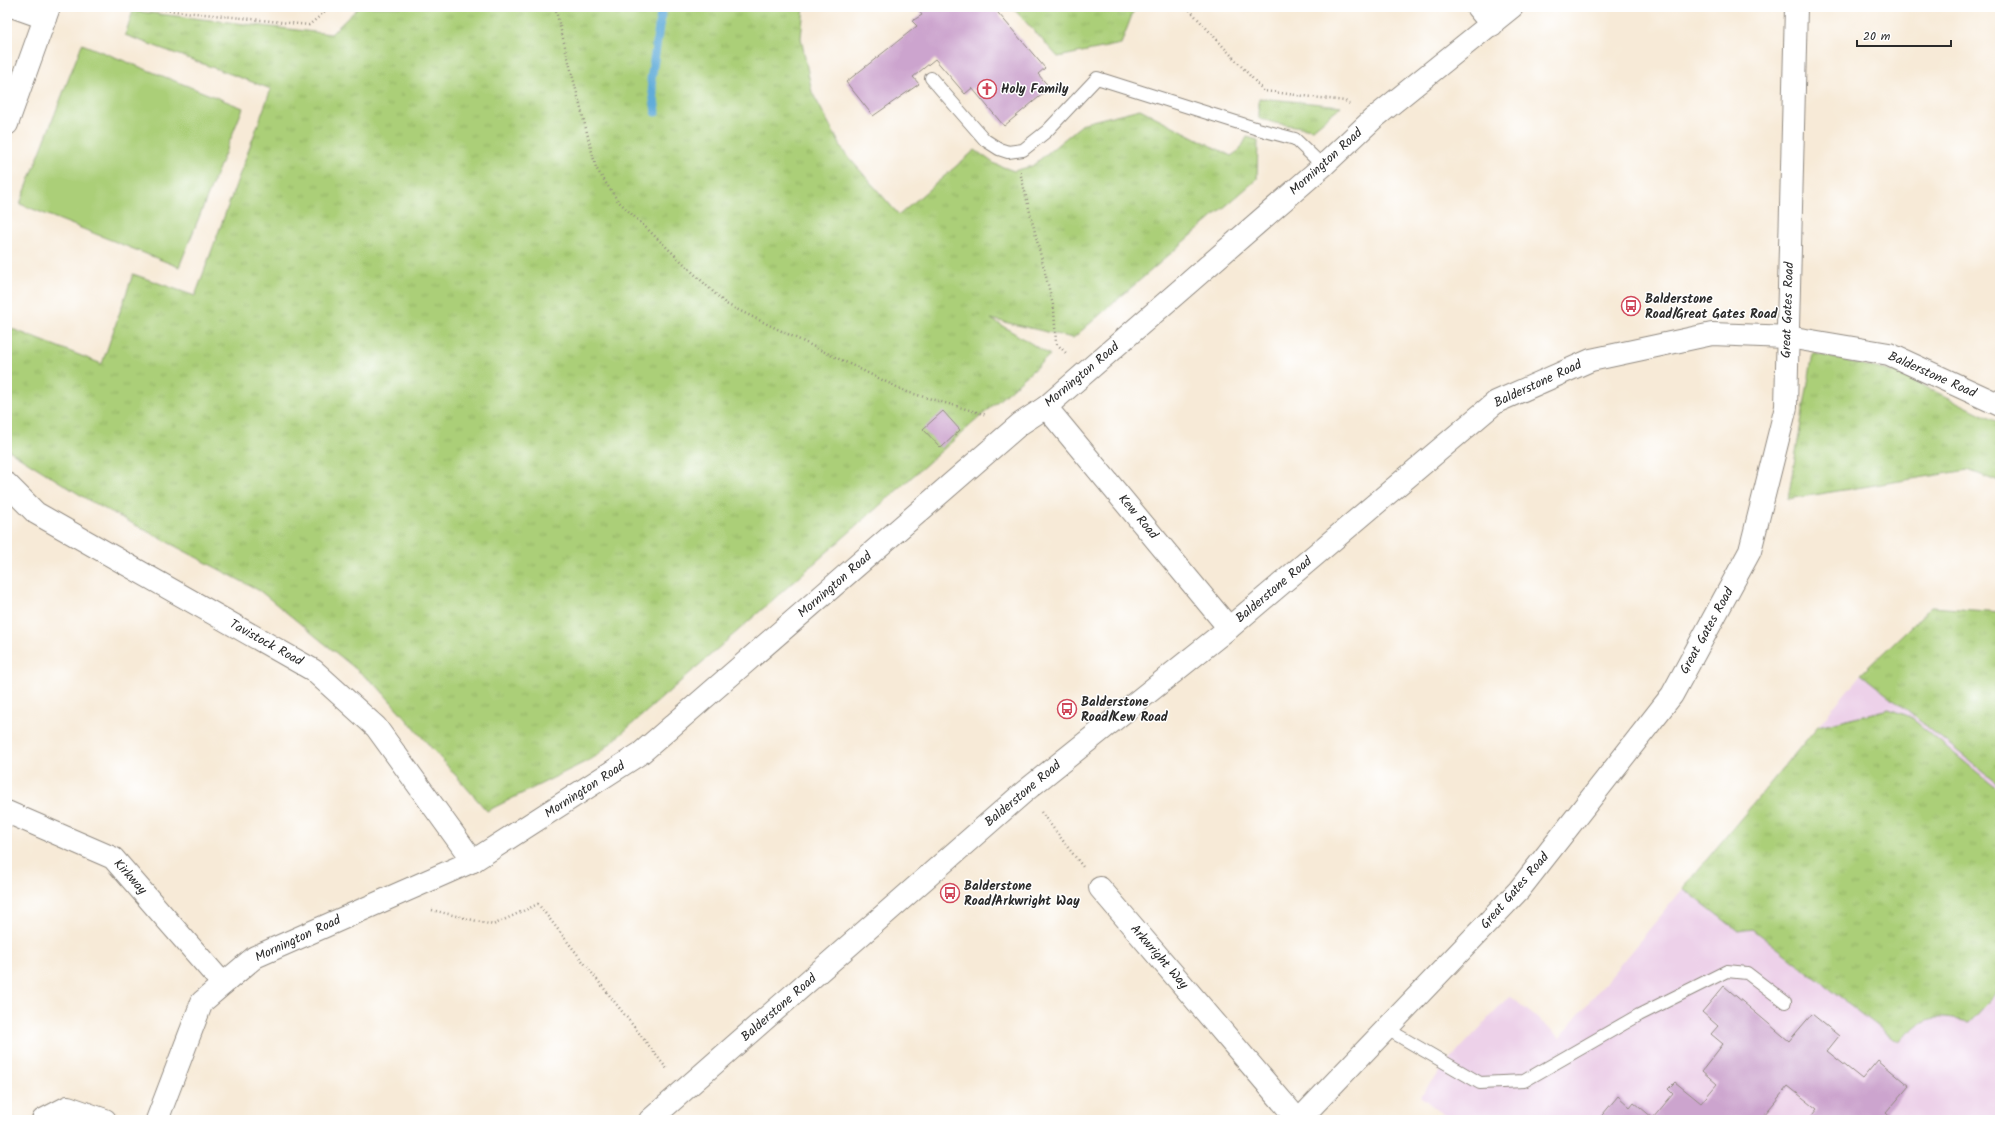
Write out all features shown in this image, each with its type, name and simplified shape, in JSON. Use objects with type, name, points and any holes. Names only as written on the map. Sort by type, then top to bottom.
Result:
[{"type":"street","points":[[7,124],[47,12],[14,7]]},
{"type":"street","points":[[1477,7],[1492,24]]},
{"type":"street","name":"Mornington Road","points":[[157,1120],[202,1002],[255,957],[473,861],[642,753],[1020,424],[1046,406],[1085,373],[1323,166],[1373,119],[1512,7]]},
{"type":"street","name":"Great Gates Road","points":[[1299,1120],[1520,890],[1672,695],[1750,551],[1786,407],[1796,7]]},
{"type":"street","name":"Balderstone Road","points":[[650,1120],[1024,792],[1229,628],[1496,402],[1591,360],[1712,334],[1788,337],[1889,354],[2000,405]]},
{"type":"street","name":"Kew Road","points":[[1046,406],[1229,628]]},
{"type":"street","name":"Tavistock Road","points":[[7,484],[36,513],[313,670],[376,727],[473,861]]},
{"type":"street","name":"Kirkway","points":[[7,812],[113,858],[223,984]]},
{"type":"street","name":"Arkwright Way","points":[[1100,888],[1299,1120]]},
{"type":"street","points":[[43,1120],[68,1107],[105,1120]]},
{"type":"lane","points":[[931,78],[985,140],[999,149],[1008,152],[1022,150],[1047,130],[1098,78],[1258,129],[1295,139],[1323,166]]},
{"type":"lane","points":[[1387,1029],[1480,1084],[1524,1081],[1639,1015],[1727,971],[1746,973],[1785,1002]]},
{"type":"path","points":[[137,7],[309,25],[331,7]]},
{"type":"path","points":[[554,7],[596,168],[618,201],[726,304],[907,392],[1020,424]]},
{"type":"path","points":[[1187,7],[1264,91],[1345,101],[1373,119]]},
{"type":"path","points":[[1022,150],[1020,175],[1054,309],[1056,343],[1085,373]]},
{"type":"path","points":[[1024,792],[1100,888]]},
{"type":"path","points":[[387,899],[492,925],[538,904],[684,1091]]},
{"type":"shaded area","points":[[1861,674],[2000,785],[2000,1120],[1450,1120],[1420,1096],[1459,1050],[1510,996],[1560,1037]]},
{"type":"green space","points":[[359,7],[804,7],[801,38],[812,92],[844,152],[899,215],[975,150],[995,164],[1014,171],[1032,166],[1084,123],[1140,109],[1231,156],[1240,150],[1247,137],[1258,140],[1257,179],[1073,338],[991,319],[1050,355],[595,757],[487,811],[378,687],[260,591],[90,501],[7,449],[7,327],[102,364],[133,274],[195,296],[271,89],[125,35],[133,11],[331,34]]},
{"type":"green space","points":[[1012,7],[1135,7],[1121,44],[1058,57]]},
{"type":"green space","points":[[82,44],[243,108],[179,267],[20,204]]},
{"type":"green space","points":[[1259,98],[1341,106],[1313,129],[1275,123],[1259,118]]},
{"type":"green space","points":[[1813,353],[1897,373],[2000,423],[2000,482],[1968,470],[1788,499]]},
{"type":"green space","points":[[1931,607],[2000,612],[2000,785],[1861,674]]},
{"type":"green space","points":[[1889,709],[1910,717],[2000,791],[2000,989],[1969,1022],[1945,1018],[1930,1019],[1916,1027],[1898,1042],[1753,929],[1738,931],[1683,888],[1818,726]]},
{"type":"building","points":[[916,7],[993,7],[1045,68],[1038,74],[1050,88],[1004,126],[972,88],[965,94],[935,59],[913,77],[919,84],[873,116],[846,82],[917,26],[912,21],[922,15]]},
{"type":"building","points":[[943,411],[960,430],[941,448],[923,429]]},
{"type":"building","points":[[1724,986],[1789,1041],[1812,1014],[1839,1036],[1827,1051],[1862,1079],[1878,1060],[1909,1086],[1886,1113],[1894,1120],[1808,1120],[1817,1109],[1788,1086],[1760,1120],[1598,1120],[1618,1096],[1630,1107],[1634,1102],[1653,1118],[1673,1094],[1668,1089],[1675,1082],[1701,1103],[1717,1084],[1702,1071],[1723,1044],[1711,1034],[1718,1026],[1702,1012]]},
{"type":"waterway","points":[[656,112],[651,80],[662,7]]},
{"type":"place","name":"Holy Family","points":[[987,89]]},
{"type":"place","name":"Balderstone Road/Great Gates Road","points":[[1631,306]]},
{"type":"place","name":"Balderstone Road/Kew Road","points":[[1067,709]]},
{"type":"place","name":"Balderstone Road/Arkwright Way","points":[[950,893]]}]
